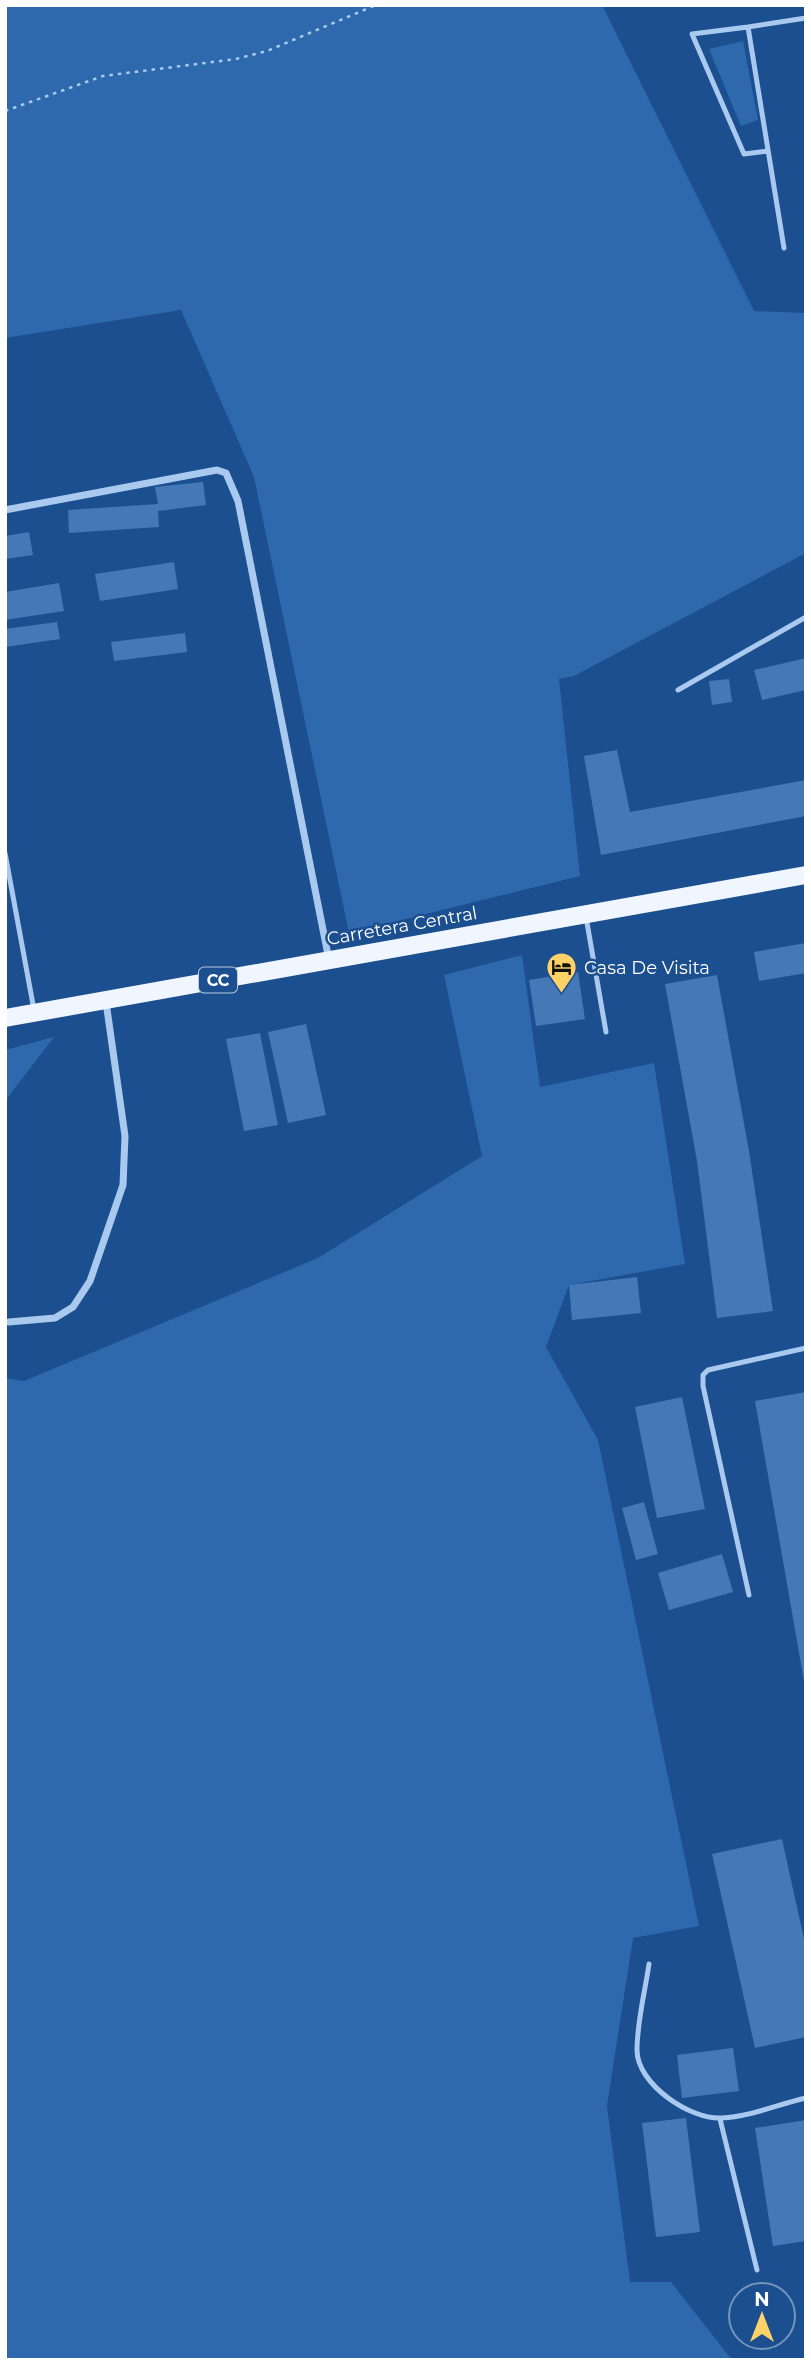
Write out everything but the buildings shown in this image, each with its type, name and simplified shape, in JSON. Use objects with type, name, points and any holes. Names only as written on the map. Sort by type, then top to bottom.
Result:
[{"type":"main road","name":"Carretera Central","points":[[5,1018],[806,875]]},
{"type":"street","points":[[5,510],[192,474],[218,470],[226,473],[238,501],[329,960]]},
{"type":"street","points":[[9,1322],[55,1318],[72,1307],[90,1281],[123,1185],[125,1136],[106,1000]]},
{"type":"lane","points":[[768,151],[744,154],[692,34],[806,18]]},
{"type":"lane","points":[[748,27],[784,248]]},
{"type":"lane","points":[[678,690],[806,617]]},
{"type":"lane","points":[[5,853],[34,1013]]},
{"type":"lane","points":[[586,914],[606,1032]]},
{"type":"lane","points":[[750,1595],[703,1376],[708,1370],[806,1348]]},
{"type":"lane","points":[[649,1964],[637,2050],[640,2069],[651,2086],[665,2097],[720,2119],[806,2098]]},
{"type":"lane","points":[[720,2119],[757,2270]]},
{"type":"path","points":[[5,111],[103,76],[236,59],[267,51],[376,5]]},
{"type":"shaded area","points":[[5,5],[602,5],[754,311],[806,313],[806,553],[574,676],[559,679],[580,876],[349,933],[254,477],[181,310],[5,338]]},
{"type":"shaded area","points":[[743,41],[758,120],[741,126],[709,49]]},
{"type":"shaded area","points":[[522,955],[540,1087],[654,1063],[685,1264],[569,1285],[546,1347],[598,1440],[699,1926],[633,1938],[607,2106],[630,2282],[671,2282],[732,2360],[5,2360],[5,1378],[24,1381],[318,1258],[482,1156],[444,975]]},
{"type":"shaded area","points":[[54,1037],[5,1101],[5,1050]]},
{"type":"place","name":"Casa De Visita","points":[[561,995]]}]
